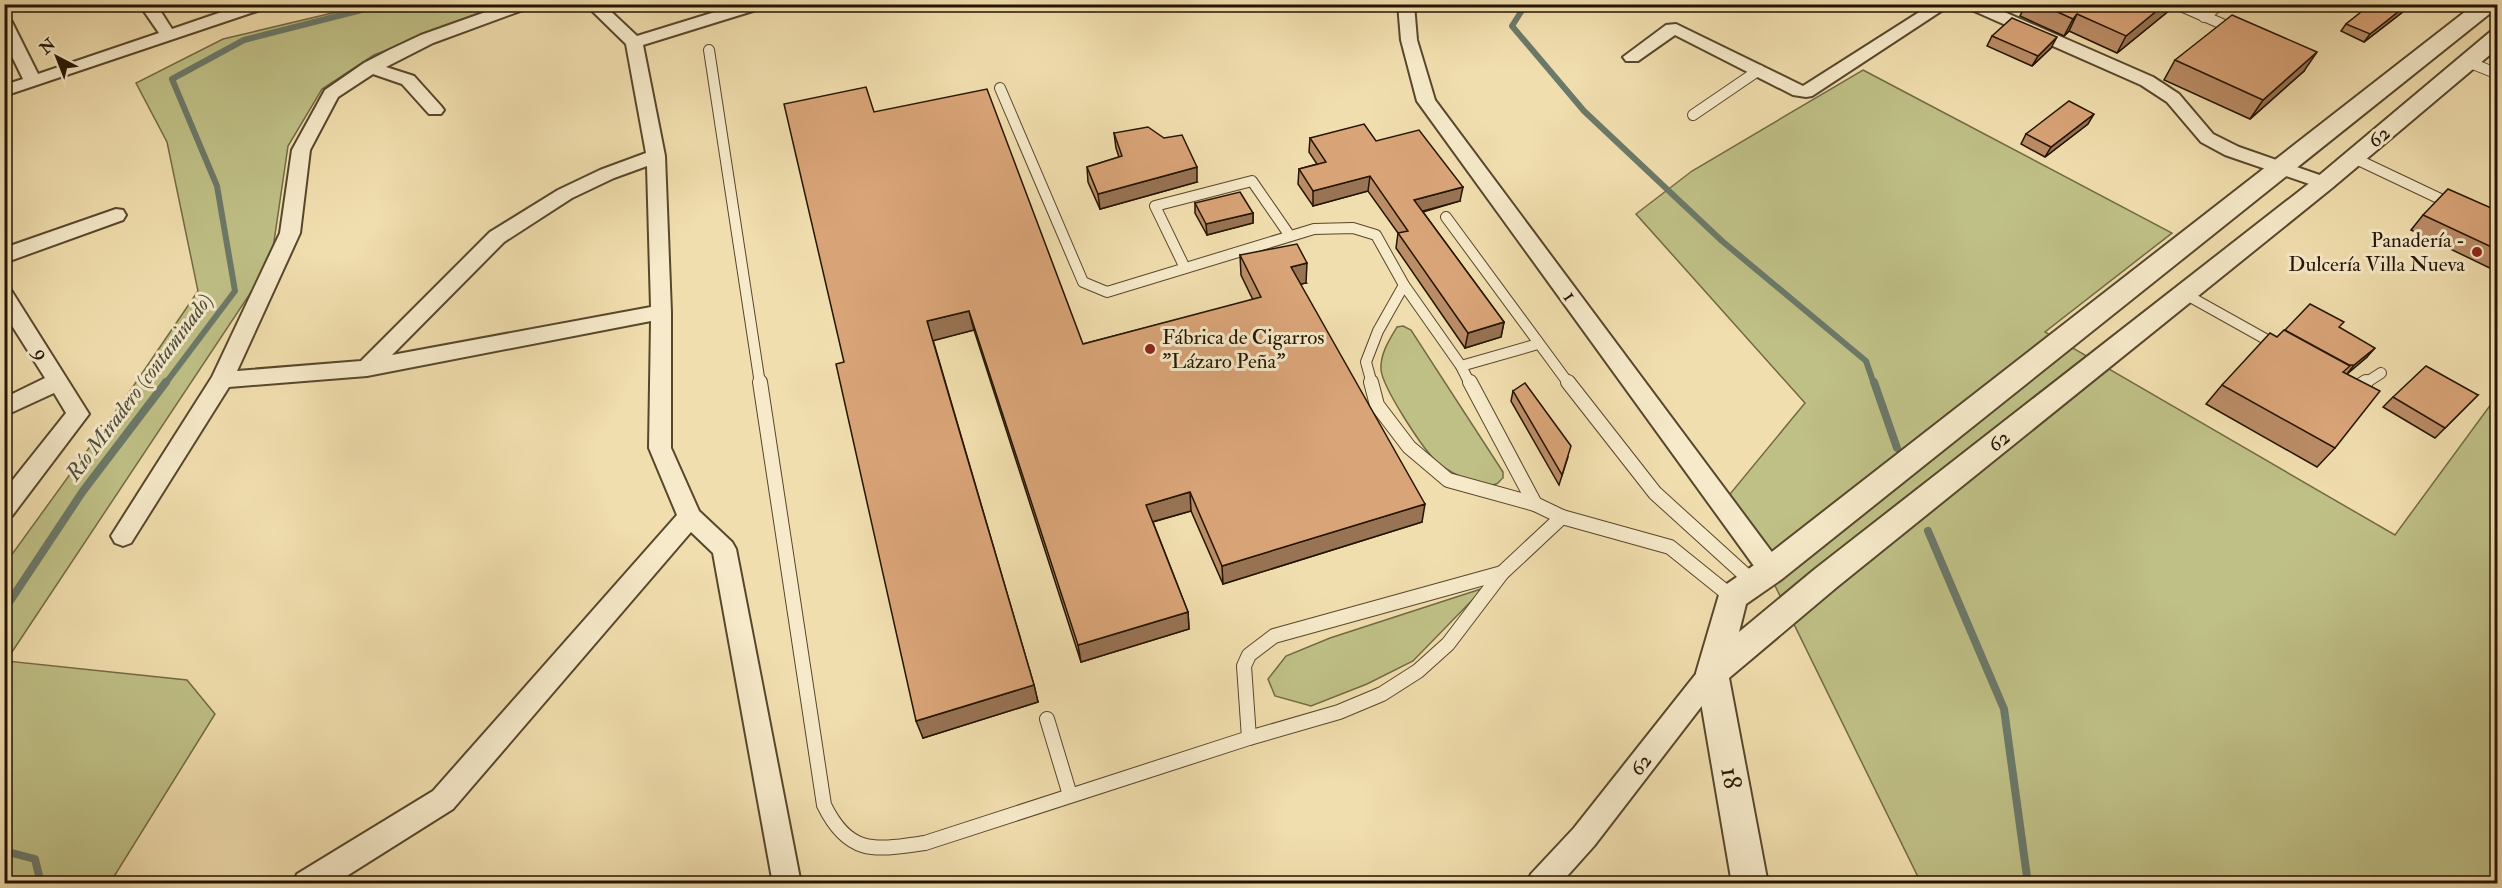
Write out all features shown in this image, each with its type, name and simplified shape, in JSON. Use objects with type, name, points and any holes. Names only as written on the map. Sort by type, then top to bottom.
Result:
[{"type":"street","points":[[147,4],[169,36]]},
{"type":"street","points":[[4,91],[263,4]]},
{"type":"street","points":[[123,536],[222,380],[290,233],[301,150],[331,94],[370,67],[427,39],[525,4]]},
{"type":"street","points":[[593,4],[634,42],[656,156],[661,312],[660,448],[690,517],[723,549],[787,884]]},
{"type":"street","points":[[634,42],[760,4]]},
{"type":"street","name":"1","points":[[1406,4],[1409,40],[1426,101],[1752,583]]},
{"type":"street","points":[[1632,57],[1672,29],[1676,29],[1806,92],[1944,4]]},
{"type":"street","points":[[1971,4],[2147,81],[2173,98],[2207,138],[2282,169],[2324,183]]},
{"type":"street","name":"62","points":[[1752,583],[2282,169],[2488,4]]},
{"type":"street","points":[[4,22],[33,81]]},
{"type":"street","name":"62","points":[[1540,884],[1584,837],[1712,673],[1826,578],[2324,183],[2498,37]]},
{"type":"street","points":[[370,67],[408,80],[435,110]]},
{"type":"street","points":[[367,368],[497,237],[565,194],[607,174],[656,156]]},
{"type":"street","points":[[4,256],[116,215]]},
{"type":"street","name":"9","points":[[4,295],[78,414],[4,509]]},
{"type":"street","points":[[222,380],[367,368],[661,312]]},
{"type":"street","points":[[4,408],[57,381]]},
{"type":"street","points":[[308,884],[442,800],[690,517]]},
{"type":"street","points":[[1712,673],[1752,583]]},
{"type":"street","name":"18","points":[[1712,673],[1750,884]]},
{"type":"lane","points":[[2176,4],[2247,35]]},
{"type":"lane","points":[[2204,16],[2220,4]]},
{"type":"lane","points":[[710,50],[824,805],[831,824],[846,838],[869,848],[893,848],[925,843],[1249,738],[1339,712],[1382,694],[1418,671],[1448,644],[1502,573],[1562,518]]},
{"type":"lane","points":[[2468,62],[2498,74]]},
{"type":"lane","points":[[1693,115],[1759,70]]},
{"type":"lane","points":[[1000,88],[1083,282],[1107,292],[1314,229],[1353,228],[1376,234],[1404,285],[1461,366],[1535,504]]},
{"type":"lane","points":[[2354,158],[2467,211]]},
{"type":"lane","points":[[1185,268],[1155,206],[1252,181],[1290,236]]},
{"type":"lane","points":[[1446,217],[1538,344],[1655,493],[1752,583]]},
{"type":"lane","points":[[1404,285],[1378,331],[1366,362],[1377,405],[1409,447],[1448,480],[1535,504],[1562,518],[1670,548],[1752,583]]},
{"type":"lane","points":[[2185,294],[2285,350]]},
{"type":"lane","points":[[1461,366],[1538,344]]},
{"type":"lane","points":[[2345,384],[2355,389],[2381,373]]},
{"type":"lane","points":[[1249,738],[1244,666],[1255,650],[1274,636],[1502,573]]},
{"type":"lane","points":[[1047,719],[1070,795]]},
{"type":"green space","points":[[366,5],[507,5],[374,55],[322,89],[288,146],[271,262],[6,661],[187,680],[215,714],[110,883],[5,884],[5,564],[126,397],[198,291],[167,142],[136,83],[223,39]]},
{"type":"green space","points":[[1863,70],[2172,233],[2045,332],[2395,535],[2497,396],[2497,883],[1921,883],[1730,494],[1805,403],[1636,214],[1692,171]]},
{"type":"green space","points":[[1403,326],[1411,330],[1503,472],[1503,478],[1497,484],[1472,482],[1445,468],[1427,451],[1403,416],[1388,389],[1381,370],[1382,358],[1388,342],[1397,327]]},
{"type":"green space","points":[[1484,588],[1413,661],[1367,684],[1311,706],[1275,696],[1268,679],[1286,656],[1330,638]]},
{"type":"building","points":[[2040,4],[2165,4],[2126,36],[2077,14],[2073,19]]},
{"type":"building","points":[[2371,4],[2408,4],[2370,34],[2346,24]]},
{"type":"building","points":[[2232,15],[2317,52],[2263,100],[2175,60]]},
{"type":"building","points":[[2012,18],[2057,37],[2038,56],[1992,36]]},
{"type":"building","points":[[866,87],[874,112],[987,89],[1083,344],[1261,297],[1240,255],[1297,244],[1307,263],[1291,267],[1425,504],[1222,566],[1190,492],[1146,505],[1188,612],[1078,645],[969,311],[927,321],[1034,685],[916,721],[836,364],[844,362],[784,104]]},
{"type":"building","points":[[2069,101],[2094,114],[2051,147],[2026,134]]},
{"type":"building","points":[[1364,124],[1376,141],[1419,130],[1463,187],[1414,200],[1504,322],[1468,333],[1398,233],[1408,231],[1370,176],[1313,191],[1299,169],[1326,162],[1310,138]]},
{"type":"building","points":[[1148,127],[1164,138],[1182,135],[1197,167],[1098,194],[1087,167],[1122,156],[1114,133]]},
{"type":"building","points":[[2448,189],[2498,211],[2498,250],[2423,215]]},
{"type":"building","points":[[1240,192],[1253,213],[1206,224],[1195,203]]},
{"type":"building","points":[[2310,304],[2344,322],[2339,327],[2375,348],[2354,365],[2349,365],[2285,330]]},
{"type":"building","points":[[2284,330],[2350,366],[2343,372],[2380,391],[2335,448],[2222,385],[2270,333],[2277,337]]},
{"type":"building","points":[[2426,366],[2478,395],[2445,428],[2393,397]]},
{"type":"building","points":[[1525,383],[1571,446],[1562,475],[1513,391]]},
{"type":"waterway","name":"Río Miradero (contaminado)","points":[[165,384],[235,291],[217,186],[172,79],[244,40],[385,4]]},
{"type":"waterway","points":[[1526,4],[1512,26],[1584,111],[1722,241],[1866,361],[1874,384]]},
{"type":"waterway","name":"Río Miradero (contaminado)","points":[[4,610],[83,491],[166,382]]},
{"type":"waterway","points":[[1874,382],[1897,448]]},
{"type":"waterway","points":[[1928,531],[2004,709],[2028,884]]},
{"type":"waterway","name":"Río Miradero (contaminado)","points":[[4,851],[35,859],[41,884]]},
{"type":"place","name":"Panadería - Dulcería Villa Nueva","points":[[2477,252]]},
{"type":"place","name":"Fábrica de Cigarros \"Lázaro Peña\"","points":[[1150,349]]}]
